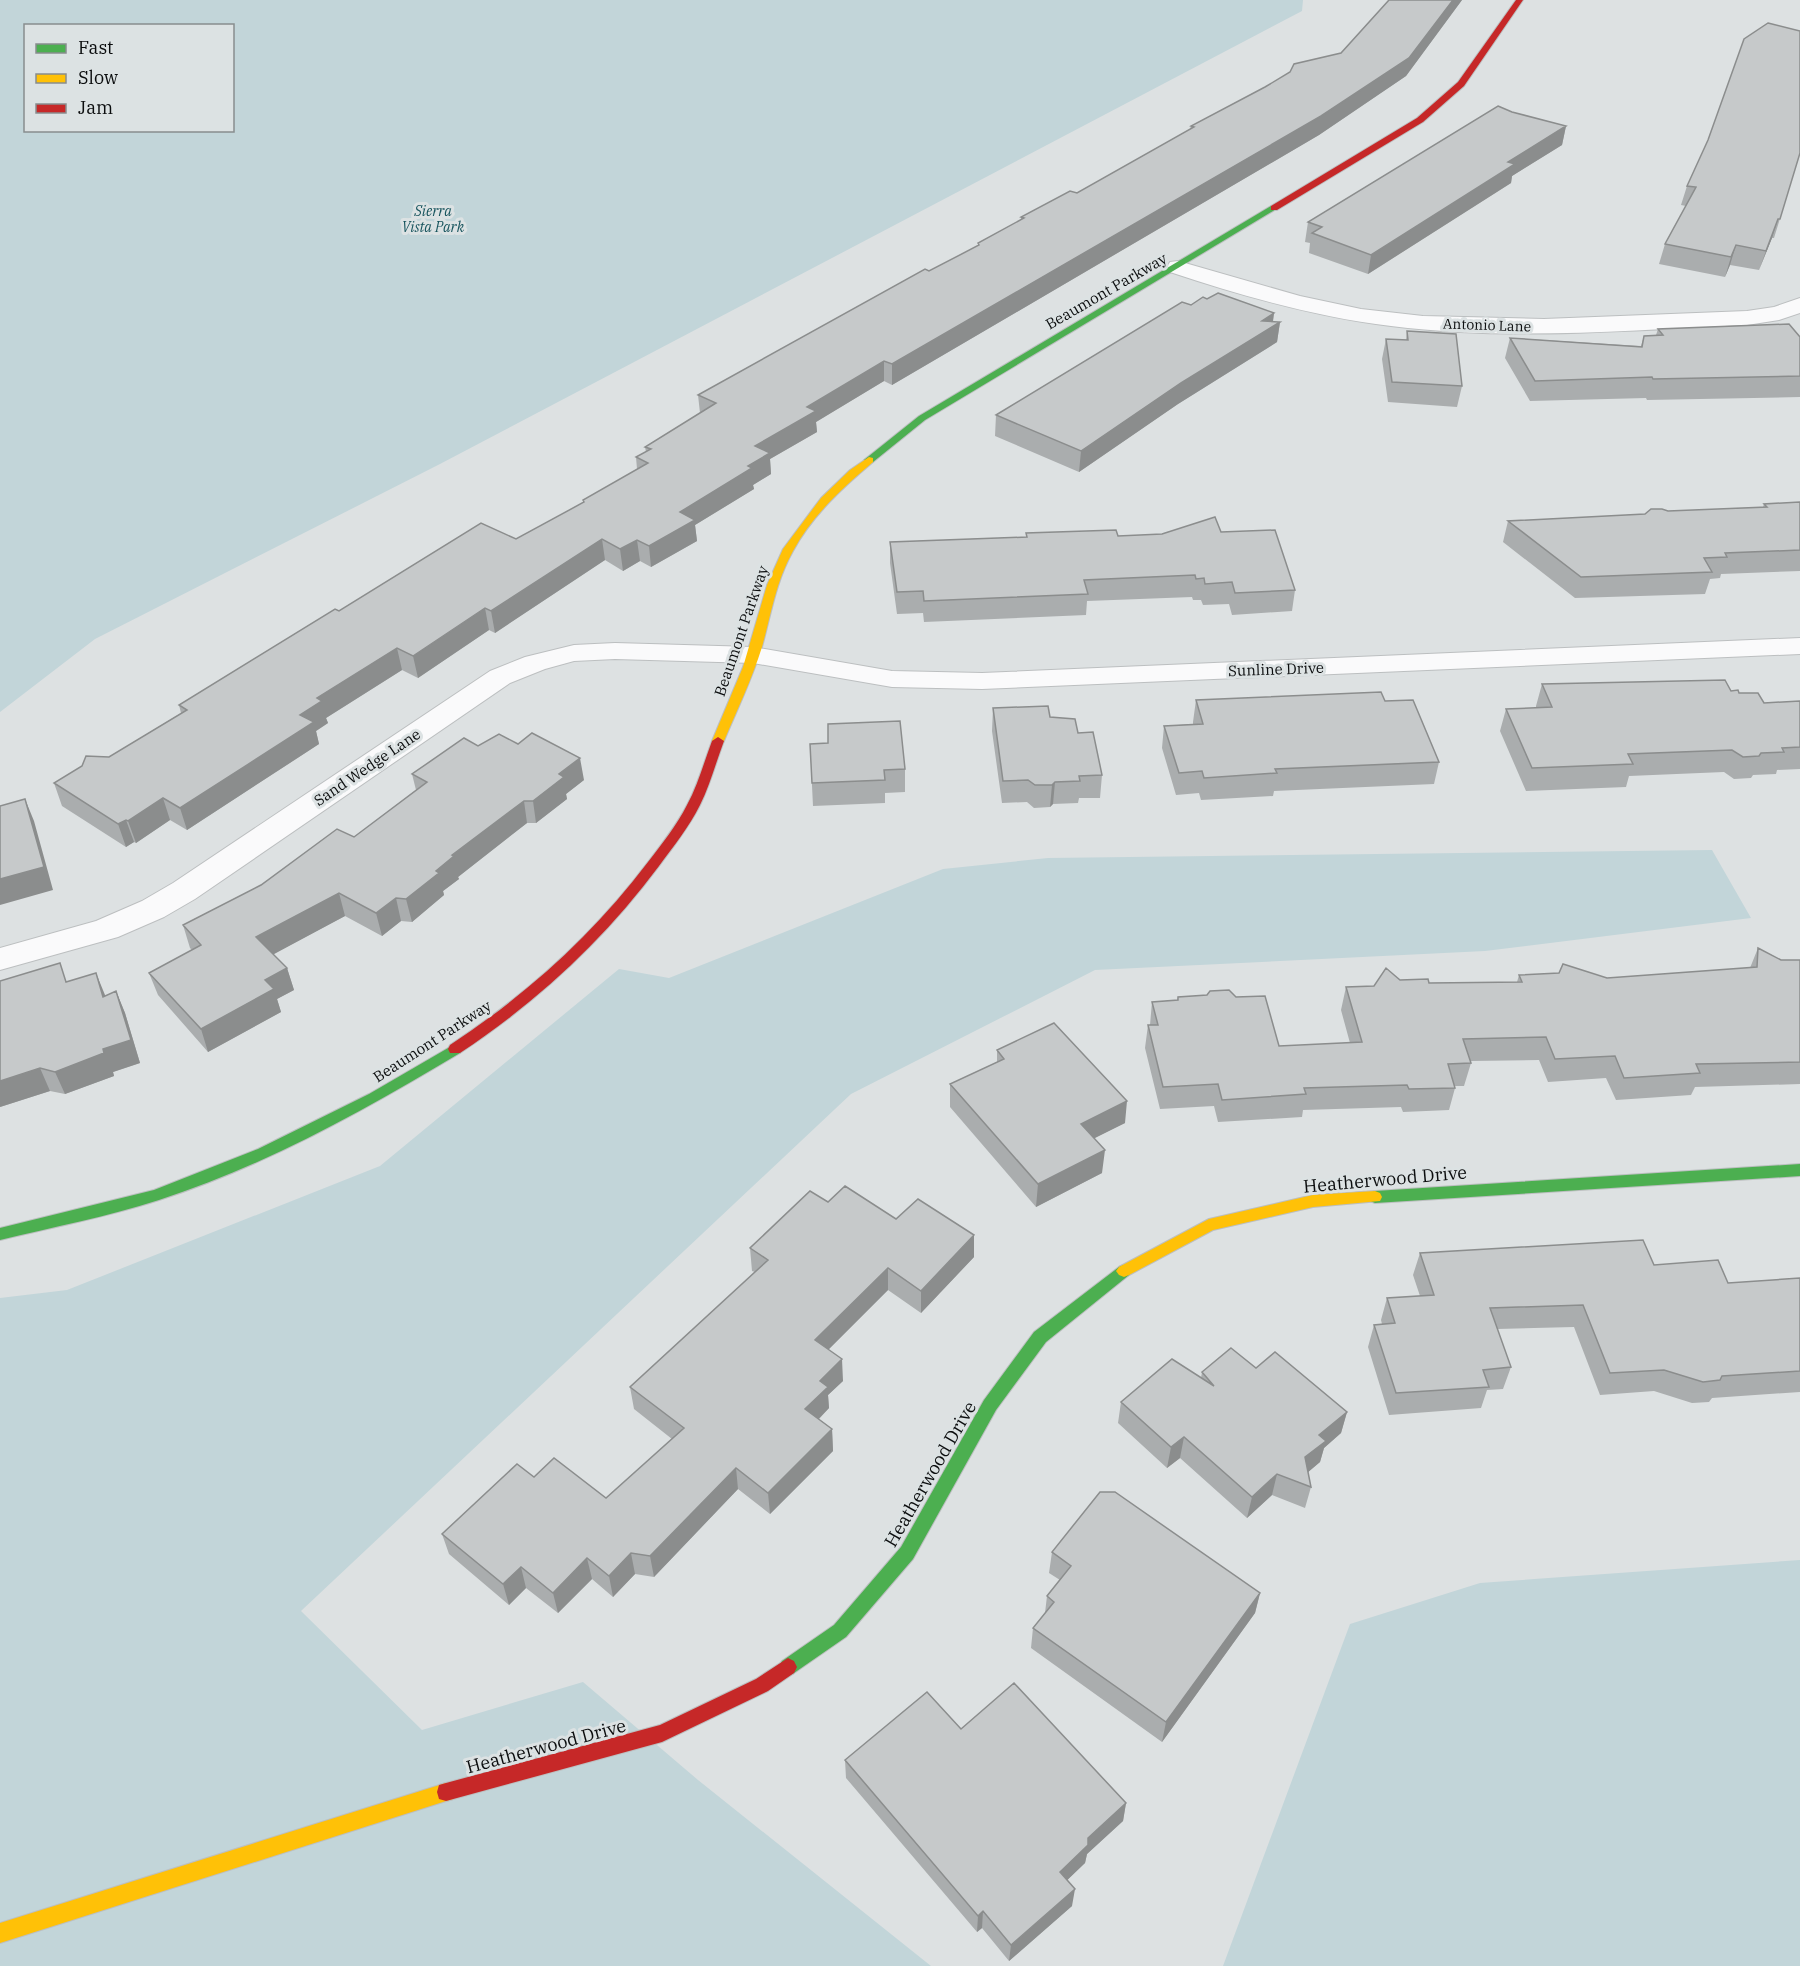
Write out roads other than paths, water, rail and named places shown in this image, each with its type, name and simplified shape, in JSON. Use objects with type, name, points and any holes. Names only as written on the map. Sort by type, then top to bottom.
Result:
[{"type":"street","name":"Beaumont Parkway","points":[[0,1234],[156,1195],[263,1153],[374,1098],[466,1042],[532,992],[597,931],[644,879],[690,812],[753,655],[772,583],[787,552],[813,513],[846,478],[922,418],[1178,267],[1420,120],[1461,84],[1520,0]]},
{"type":"street","name":"Antonio Lane","points":[[1178,267],[1235,287],[1293,302],[1353,314],[1422,323],[1543,326],[1747,318],[1779,313],[1800,305]]},
{"type":"street","name":"Sunline Drive","points":[[753,655],[892,679],[982,681],[1800,646]]},
{"type":"street","name":"Sand Wedge Lane","points":[[0,959],[108,929],[153,909],[184,891],[500,677],[535,663],[574,653],[615,651],[753,655]]},
{"type":"street","name":"Heatherwood Drive","points":[[0,1933],[416,1800],[662,1733],[762,1684],[840,1631],[907,1553],[990,1405],[1040,1337],[1126,1270],[1209,1225],[1313,1201],[1800,1170]]},
{"type":"park label","name":"Sierra Vista Park","points":[[433,220]]}]
